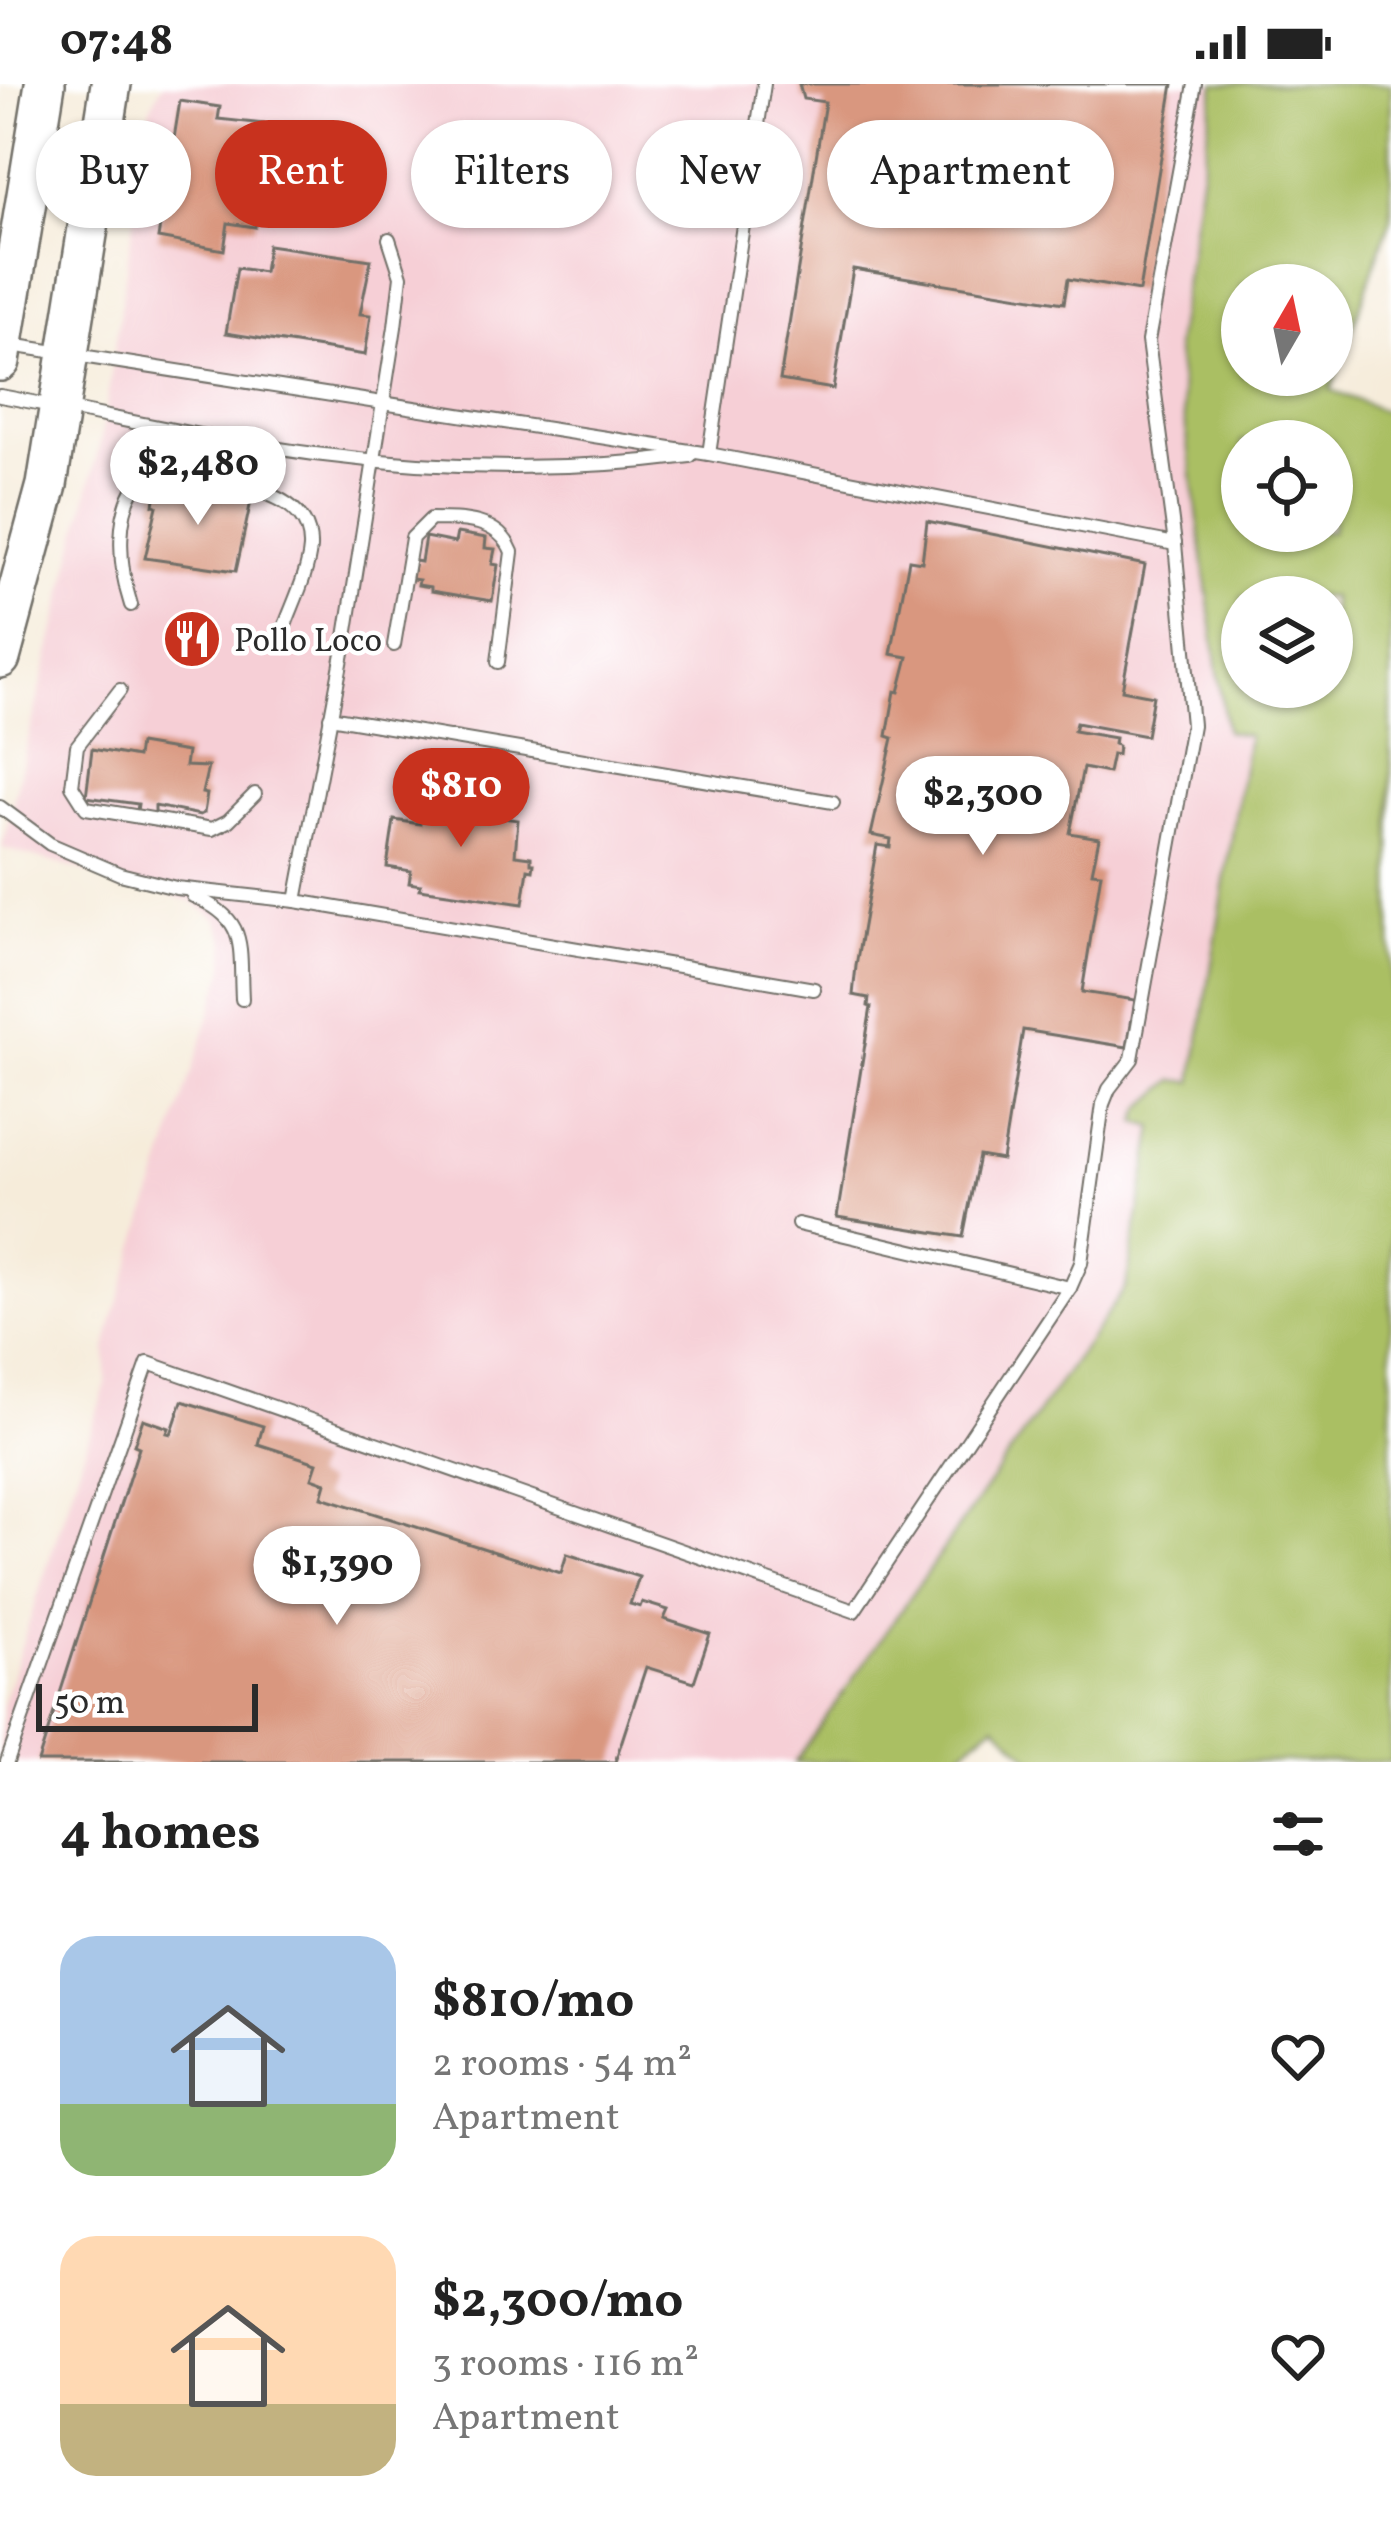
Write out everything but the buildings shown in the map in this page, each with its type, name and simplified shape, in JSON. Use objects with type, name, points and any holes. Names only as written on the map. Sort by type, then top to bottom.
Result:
[{"type":"main road","points":[[1,353],[45,84]]},
{"type":"main road","points":[[0,658],[47,485],[111,84]]},
{"type":"lane","points":[[709,454],[764,84]]},
{"type":"lane","points":[[7,1762],[148,1363],[854,1611],[1070,1288],[1081,1263],[1103,1104],[1108,1089],[1132,1059],[1192,725],[1175,544],[1148,340],[1195,84]]},
{"type":"lane","points":[[296,902],[384,404],[400,276],[389,239]]},
{"type":"lane","points":[[1,353],[68,352],[709,454],[1175,544]]},
{"type":"lane","points":[[0,396],[311,454],[375,461],[568,469],[709,454]]},
{"type":"lane","points":[[131,605],[120,566],[130,496],[143,477],[157,474],[278,496],[302,516],[310,554],[284,628]]},
{"type":"lane","points":[[394,645],[412,538],[431,519],[480,523],[506,537],[512,552],[497,662]]},
{"type":"lane","points":[[119,690],[77,746],[72,785],[86,808],[212,829],[228,821],[255,794]]},
{"type":"lane","points":[[330,717],[832,802]]},
{"type":"lane","points":[[0,807],[50,844],[119,874],[176,888],[296,902],[814,989]]},
{"type":"lane","points":[[176,888],[225,912],[232,921],[239,945],[242,999]]},
{"type":"lane","points":[[798,1224],[1070,1288]]},
{"type":"shaded area","points":[[163,84],[1215,84],[1175,346],[1221,591],[1221,708],[1243,708],[1248,735],[1193,1083],[1161,1090],[1138,1122],[1154,1126],[1126,1287],[795,1762],[0,1762],[3,1703],[106,1384],[106,1348],[113,1319],[225,968],[226,941],[217,919],[191,901],[2,848],[102,434],[132,228],[191,228],[191,120],[148,120]]},
{"type":"green space","points":[[1215,84],[1391,84],[1391,218],[1353,327],[1353,264],[1221,264],[1221,396],[1346,396],[1391,414],[1391,1762],[1035,1762],[995,1724],[948,1762],[795,1762],[1126,1287],[1154,1127],[1137,1122],[1142,1108],[1174,1080],[1193,1082],[1248,736],[1226,731],[1223,708],[1353,708],[1353,576],[1221,576],[1221,693],[1175,346]]},
{"type":"place","name":"Pollo Loco","points":[[192,639]]}]
